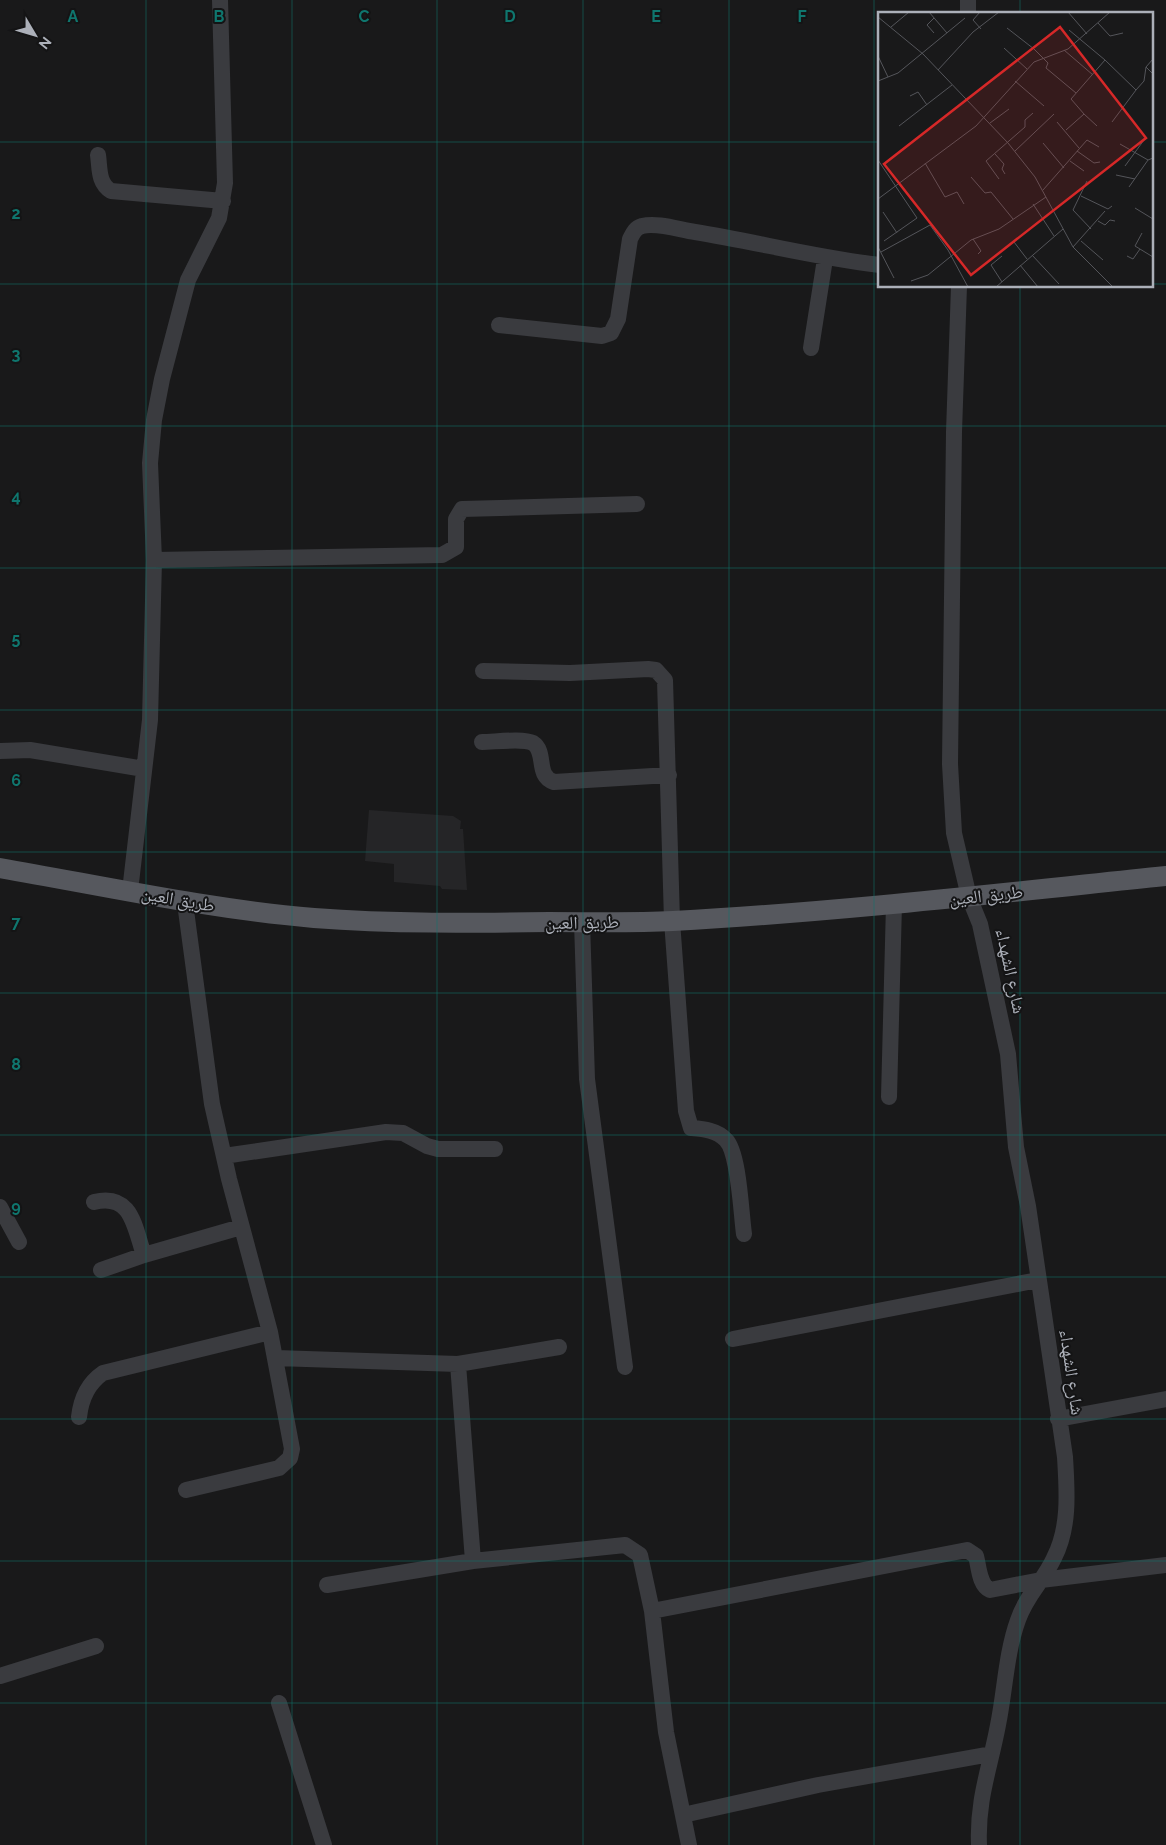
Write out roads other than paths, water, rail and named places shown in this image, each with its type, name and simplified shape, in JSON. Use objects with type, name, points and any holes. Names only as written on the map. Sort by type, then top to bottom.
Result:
[{"type":"main road","name":"طريق العين","points":[[0,868],[185,902],[311,918],[393,923],[672,921],[894,904],[1166,876]]},
{"type":"street","points":[[130,891],[150,720],[154,560],[150,463],[158,399],[188,280],[212,234],[223,201],[225,182],[220,0]]},
{"type":"street","points":[[98,155],[102,184],[111,191],[223,201]]},
{"type":"street","points":[[499,325],[602,336],[611,332],[618,319],[630,239],[633,231],[641,226],[659,226],[755,242],[826,259],[878,266]]},
{"type":"street","points":[[811,348],[826,259]]},
{"type":"street","name":"شارع الشهداء","points":[[959,288],[954,432],[950,764],[954,833],[968,896],[980,924],[1008,1054],[1016,1147],[1028,1206],[1065,1457],[1067,1497],[1064,1533],[1054,1559],[1025,1600],[1017,1624],[998,1726],[981,1793],[979,1845]]},
{"type":"street","points":[[154,560],[442,555],[456,547],[456,519],[462,509],[637,504]]},
{"type":"street","points":[[483,671],[570,672],[656,670],[665,680],[672,921],[686,1111],[690,1128],[707,1130],[718,1134],[726,1139],[731,1146],[736,1168],[744,1234]]},
{"type":"street","points":[[482,742],[526,741],[533,743],[538,749],[544,774],[554,782],[669,775]]},
{"type":"street","points":[[0,751],[39,751],[144,769]]},
{"type":"street","points":[[185,902],[209,1089],[241,1227],[276,1358],[292,1449],[290,1458],[279,1468],[186,1490]]},
{"type":"street","points":[[889,1097],[894,904]]},
{"type":"street","points":[[582,922],[587,1080],[625,1367]]},
{"type":"street","points":[[224,1156],[395,1132],[403,1133],[427,1146],[438,1149],[495,1149]]},
{"type":"street","points":[[94,1202],[114,1201],[127,1209],[144,1255]]},
{"type":"street","points":[[0,1208],[19,1242]]},
{"type":"street","points":[[101,1270],[144,1255],[241,1227]]},
{"type":"street","points":[[733,1340],[1038,1280]]},
{"type":"street","points":[[79,1417],[86,1392],[96,1377],[103,1372],[270,1332]]},
{"type":"street","points":[[276,1358],[458,1364],[560,1348]]},
{"type":"street","points":[[458,1364],[473,1561]]},
{"type":"street","points":[[1058,1419],[1166,1398]]},
{"type":"street","points":[[327,1585],[473,1561],[625,1545],[640,1555],[652,1611],[666,1732],[689,1845]]},
{"type":"street","points":[[652,1611],[967,1550],[976,1556],[982,1579],[986,1588],[990,1590],[1040,1580],[1166,1565]]},
{"type":"street","points":[[0,1676],[96,1646]]},
{"type":"street","points":[[279,1703],[324,1845]]},
{"type":"street","points":[[683,1815],[809,1786],[991,1754]]}]
